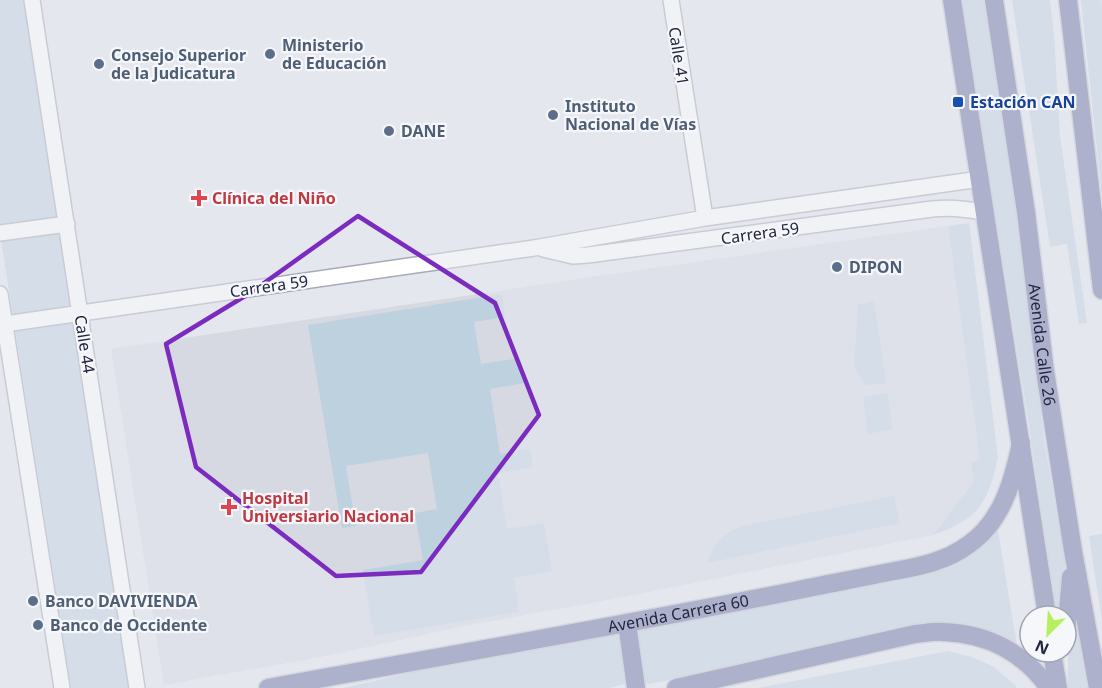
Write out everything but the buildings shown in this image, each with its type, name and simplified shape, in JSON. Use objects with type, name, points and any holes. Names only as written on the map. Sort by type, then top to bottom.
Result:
[{"type":"main road","points":[[952,0],[1045,604]]},
{"type":"main road","name":"Avenida Calle 26","points":[[994,0],[1024,201],[1045,371],[1073,551],[1098,688]]},
{"type":"main road","points":[[1068,0],[1102,290]]},
{"type":"main road","name":"Avenida Carrera 60","points":[[268,688],[627,623],[919,566],[967,547],[995,518],[1006,497],[1021,443]]},
{"type":"main road","points":[[1069,604],[1073,551]]},
{"type":"main road","points":[[627,623],[636,688]]},
{"type":"main road","points":[[676,688],[915,634],[944,632],[986,639],[1006,648],[1035,670],[1048,688]]},
{"type":"main road","points":[[1055,664],[1060,688]]},
{"type":"main road","points":[[1060,688],[1063,664]]},
{"type":"street","name":"Calle 44","points":[[32,0],[137,688]]},
{"type":"street","name":"Calle 41","points":[[671,0],[705,218]]},
{"type":"street","name":"Carrera 59","points":[[5,324],[534,248],[705,218],[980,179]]},
{"type":"street","name":"Carrera 59","points":[[534,248],[573,256],[588,255],[947,207],[986,213]]},
{"type":"street","points":[[0,233],[67,224]]},
{"type":"street","points":[[0,294],[62,688]]},
{"type":"highlighted area","points":[[358,216],[495,303],[539,415],[421,572],[336,576],[196,467],[166,344],[250,293]]},
{"type":"shaded area","points":[[0,0],[25,0],[130,688],[71,688],[0,233]]},
{"type":"shaded area","points":[[961,0],[984,0],[999,88],[1044,439],[1066,570],[1061,604],[1054,604],[1029,425]]},
{"type":"shaded area","points":[[1012,0],[1050,0],[1060,136],[1087,323],[1079,324],[1067,244],[1050,247]]},
{"type":"shaded area","points":[[1081,0],[1101,0],[1102,6],[1102,197]]},
{"type":"shaded area","points":[[969,223],[998,457],[990,486],[979,507],[961,523],[933,535],[974,481],[971,462],[980,460],[948,226]]},
{"type":"shaded area","points":[[948,226],[980,460],[974,481],[933,535],[624,597],[465,626],[321,657],[164,685],[111,349]]},
{"type":"shaded area","points":[[502,294],[505,317],[474,322],[481,364],[520,358],[525,383],[490,389],[500,454],[530,449],[533,467],[498,473],[507,529],[544,523],[552,571],[514,578],[519,612],[374,636],[363,570],[423,560],[415,513],[437,509],[428,453],[346,466],[356,526],[342,528],[308,325]]},
{"type":"shaded area","points":[[874,301],[886,383],[865,385],[854,367],[858,305]]},
{"type":"shaded area","points":[[887,393],[893,429],[868,434],[863,397]]},
{"type":"shaded area","points":[[894,496],[900,523],[707,563],[720,539],[743,526]]},
{"type":"shaded area","points":[[997,524],[1017,646],[929,626],[649,684],[642,682],[636,632],[639,629],[916,574]]},
{"type":"shaded area","points":[[1102,534],[1102,621],[1089,536]]},
{"type":"shaded area","points":[[1078,625],[1089,688],[1068,688],[1068,664],[1078,664]]},
{"type":"shaded area","points":[[616,632],[621,636],[627,680],[624,684],[610,688],[343,688],[446,662]]},
{"type":"shaded area","points":[[948,651],[972,657],[994,667],[1017,688],[758,688]]},
{"type":"place","name":"Ministerio de Educación","points":[[270,54]]},
{"type":"place","name":"Consejo Superior de la Judicatura","points":[[99,64]]},
{"type":"place","name":"Estación CAN","points":[[958,102]]},
{"type":"place","name":"Instituto Nacional de Vías","points":[[553,115]]},
{"type":"place","name":"DANE","points":[[389,131]]},
{"type":"place","name":"Clínica del Niño","points":[[199,198]]},
{"type":"place","name":"DIPON","points":[[837,267]]},
{"type":"place","name":"Hospital Universiario Nacional","points":[[229,507]]},
{"type":"place","name":"Banco DAVIVIENDA","points":[[33,601]]},
{"type":"place","name":"Banco de Occidente","points":[[38,625]]}]
